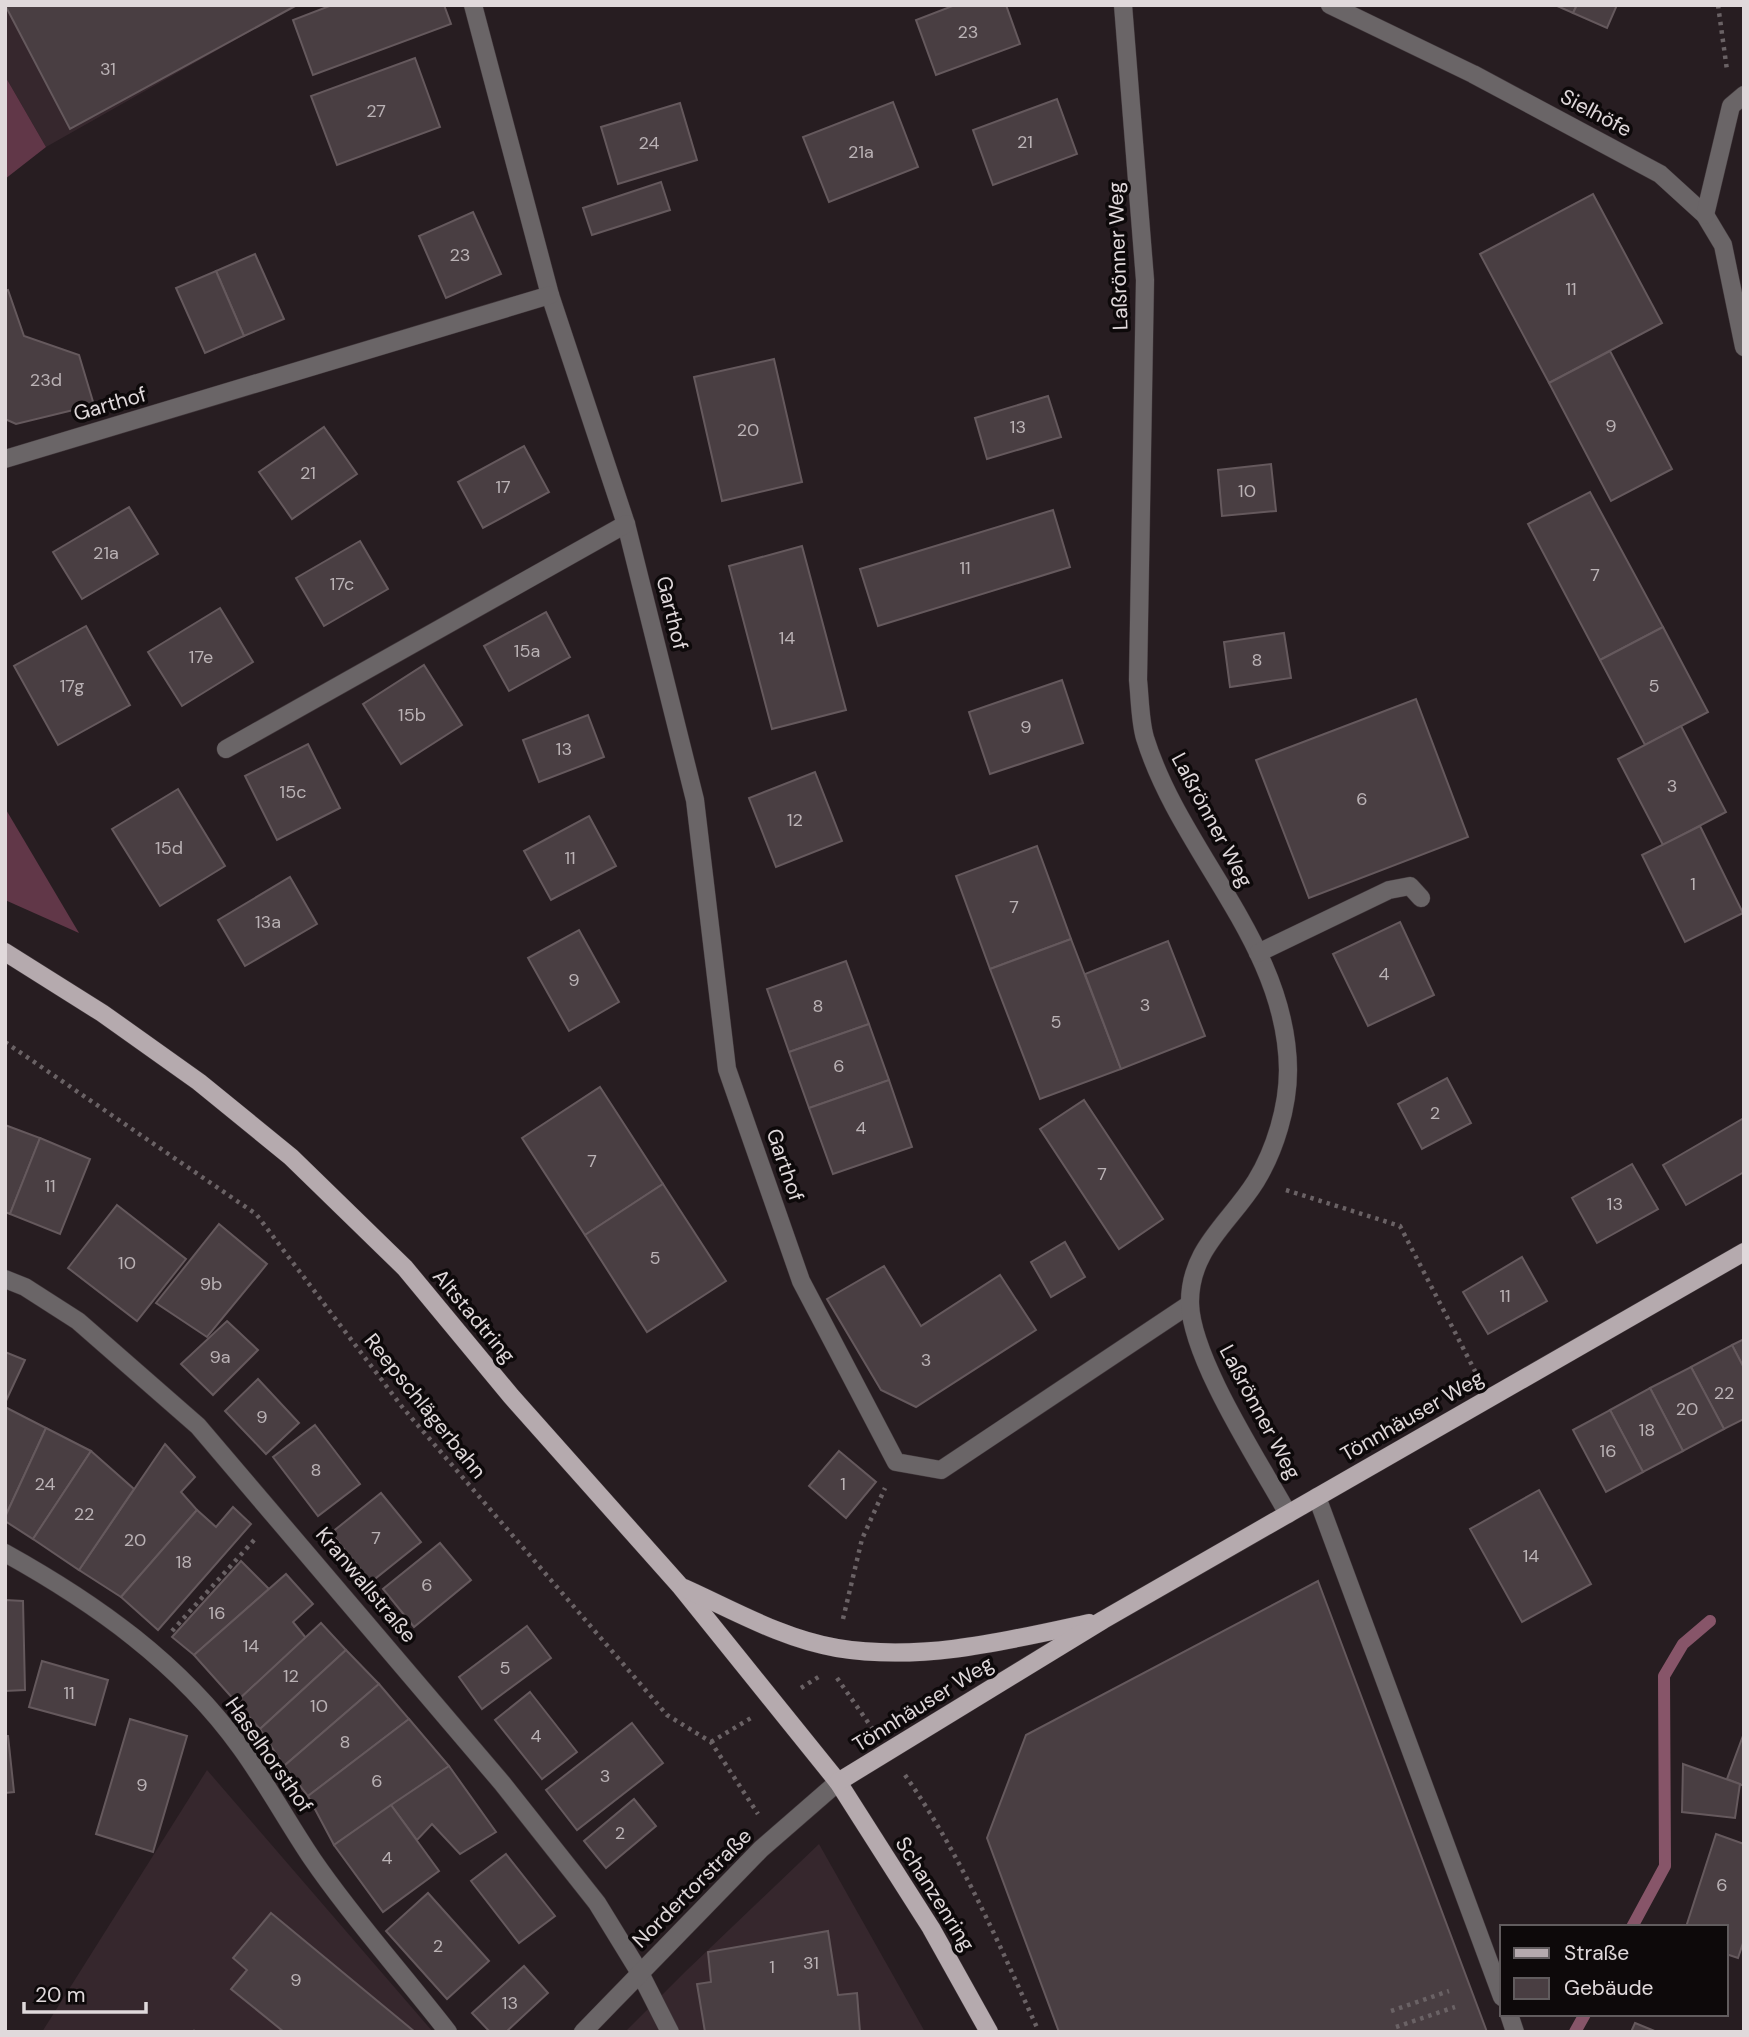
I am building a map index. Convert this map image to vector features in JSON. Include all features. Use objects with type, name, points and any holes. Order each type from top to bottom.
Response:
[{"type":"main road","name":"Altstadtring","points":[[5,952],[102,1013],[188,1074],[291,1157],[405,1268],[511,1396],[681,1587],[838,1782]]},
{"type":"main road","name":"Tönnhäuser Weg","points":[[838,1782],[1103,1620],[1744,1252]]},
{"type":"main road","name":"Tönnhäuser Weg","points":[[681,1587],[776,1630],[836,1648],[911,1653],[976,1648],[1103,1620]]},
{"type":"main road","name":"Schanzenring","points":[[838,1782],[931,1928],[989,2032]]},
{"type":"street","name":"Garthof","points":[[473,5],[550,295],[626,524],[695,800],[727,1069],[801,1281],[897,1462],[941,1470],[1190,1304]]},
{"type":"street","name":"Laßrönner Weg","points":[[1123,5],[1145,280],[1138,680],[1144,736],[1164,786],[1258,953],[1280,1005],[1288,1072],[1279,1130],[1256,1181],[1200,1253],[1190,1304],[1202,1354],[1289,1514]]},
{"type":"street","name":"Sielhöfe","points":[[1330,5],[1598,139],[1660,174],[1705,215],[1723,245],[1744,348]]},
{"type":"street","points":[[1705,215],[1738,100]]},
{"type":"street","name":"Garthof","points":[[5,459],[550,295]]},
{"type":"street","points":[[226,748],[626,524]]},
{"type":"street","points":[[1258,953],[1389,890],[1410,886],[1421,898]]},
{"type":"street","name":"Kranwallstraße","points":[[5,1279],[25,1287],[78,1321],[133,1366],[198,1426],[275,1513],[502,1783],[597,1903],[640,1973],[670,2032]]},
{"type":"street","points":[[1317,1497],[1500,1992]]},
{"type":"street","name":"Haselhorsthof","points":[[5,1553],[100,1610],[153,1652],[214,1713],[242,1749],[315,1862],[448,2032]]},
{"type":"street","name":"Nordertorstraße","points":[[583,2032],[773,1839],[838,1782]]},
{"type":"path","points":[[1718,5],[1738,100]]},
{"type":"path","name":"Reepschlägerbahn","points":[[5,1042],[256,1214],[403,1408],[667,1715],[712,1742],[773,1839]]},
{"type":"path","points":[[1256,1181],[1400,1226],[1489,1398]]},
{"type":"path","points":[[153,1652],[275,1513]]},
{"type":"path","points":[[832,1670],[936,1819],[997,1937],[1039,2032]]},
{"type":"path","points":[[1391,2011],[1449,1991]]},
{"type":"path","points":[[1396,2027],[1455,2007]]},
{"type":"shaded area","points":[[5,5],[297,5],[46,147],[5,76]]},
{"type":"shaded area","points":[[5,76],[46,147],[5,179]]},
{"type":"shaded area","points":[[5,808],[79,933],[5,900]]},
{"type":"shaded area","points":[[207,1770],[433,2032],[42,2032]]},
{"type":"shaded area","points":[[819,1844],[925,2032],[625,2032],[686,1971]]},
{"type":"building","points":[[5,5],[297,5],[70,129]]},
{"type":"building","points":[[332,5],[444,5],[451,24],[313,75],[293,20]]},
{"type":"building","points":[[955,5],[1006,5],[1020,44],[936,75],[916,20]]},
{"type":"building","points":[[1555,5],[1577,5],[1573,13]]},
{"type":"building","points":[[1577,5],[1617,5],[1607,28],[1573,13]]},
{"type":"building","points":[[415,58],[440,127],[337,165],[311,96]]},
{"type":"building","points":[[1057,99],[1077,154],[993,185],[973,130]]},
{"type":"building","points":[[893,102],[918,167],[829,202],[803,137]]},
{"type":"building","points":[[680,103],[697,160],[618,184],[601,127]]},
{"type":"building","points":[[661,182],[670,210],[592,235],[583,208]]},
{"type":"building","points":[[1593,194],[1662,323],[1549,383],[1480,254]]},
{"type":"building","points":[[473,212],[501,274],[446,298],[419,236]]},
{"type":"building","points":[[255,254],[284,319],[244,336],[216,271]]},
{"type":"building","points":[[216,271],[244,336],[205,353],[176,288]]},
{"type":"building","points":[[8,290],[24,336],[79,355],[94,405],[16,424],[5,419],[5,291]]},
{"type":"building","points":[[1610,351],[1672,469],[1611,501],[1549,383]]},
{"type":"building","points":[[774,359],[802,482],[722,501],[694,377]]},
{"type":"building","points":[[1048,396],[1061,437],[987,459],[975,418]]},
{"type":"building","points":[[324,427],[357,474],[292,519],[259,472]]},
{"type":"building","points":[[524,446],[549,492],[483,528],[458,482]]},
{"type":"building","points":[[1271,464],[1276,511],[1222,516],[1218,470]]},
{"type":"building","points":[[1590,492],[1663,627],[1600,660],[1528,524]]},
{"type":"building","points":[[129,507],[158,554],[82,599],[53,552]]},
{"type":"building","points":[[1053,510],[1070,567],[878,626],[860,569]]},
{"type":"building","points":[[360,541],[388,589],[324,626],[296,578]]},
{"type":"building","points":[[802,546],[846,710],[772,729],[729,566]]},
{"type":"building","points":[[220,608],[253,662],[182,706],[148,652]]},
{"type":"building","points":[[546,612],[570,657],[509,691],[484,646]]},
{"type":"building","points":[[86,626],[130,705],[58,745],[14,666]]},
{"type":"building","points":[[1663,627],[1708,712],[1645,745],[1600,660]]},
{"type":"building","points":[[1284,633],[1291,678],[1230,687],[1224,642]]},
{"type":"building","points":[[424,665],[462,725],[401,764],[363,704]]},
{"type":"building","points":[[1062,680],[1083,743],[990,774],[969,712]]},
{"type":"building","points":[[1416,699],[1468,837],[1309,898],[1256,760]]},
{"type":"building","points":[[588,715],[604,757],[539,782],[523,740]]},
{"type":"building","points":[[1681,726],[1726,812],[1663,845],[1618,759]]},
{"type":"building","points":[[308,744],[340,808],[277,840],[245,776]]},
{"type":"building","points":[[815,772],[842,841],[776,867],[749,798]]},
{"type":"building","points":[[178,789],[225,866],[160,906],[112,829]]},
{"type":"building","points":[[589,816],[616,866],[551,900],[524,851]]},
{"type":"building","points":[[1700,826],[1743,913],[1685,942],[1642,855]]},
{"type":"building","points":[[1037,846],[1071,939],[990,969],[956,876]]},
{"type":"building","points":[[290,877],[317,924],[245,966],[218,920]]},
{"type":"building","points":[[1400,922],[1434,995],[1368,1026],[1333,954]]},
{"type":"building","points":[[579,930],[619,1002],[569,1031],[528,958]]},
{"type":"building","points":[[1071,939],[1121,1069],[1040,1099],[990,969]]},
{"type":"building","points":[[1168,941],[1205,1036],[1121,1069],[1085,974]]},
{"type":"building","points":[[846,961],[869,1024],[789,1052],[767,989]]},
{"type":"building","points":[[869,1024],[889,1080],[809,1108],[789,1052]]},
{"type":"building","points":[[1447,1078],[1471,1123],[1422,1149],[1398,1104]]},
{"type":"building","points":[[889,1080],[912,1147],[833,1174],[809,1108]]},
{"type":"building","points":[[600,1087],[663,1184],[585,1235],[522,1138]]},
{"type":"building","points":[[1084,1100],[1163,1219],[1119,1249],[1040,1129]]},
{"type":"building","points":[[1744,1118],[1744,1172],[1686,1205],[1663,1165]]},
{"type":"building","points":[[5,1125],[40,1138],[10,1214],[5,1212]]},
{"type":"building","points":[[40,1138],[90,1159],[60,1234],[10,1214]]},
{"type":"building","points":[[1632,1164],[1658,1209],[1597,1243],[1572,1198]]},
{"type":"building","points":[[663,1184],[726,1281],[647,1332],[585,1235]]},
{"type":"building","points":[[117,1205],[186,1259],[137,1321],[68,1268]]},
{"type":"building","points":[[219,1224],[267,1264],[207,1337],[156,1303]]},
{"type":"building","points":[[1065,1242],[1085,1277],[1051,1297],[1031,1262]]},
{"type":"building","points":[[1522,1257],[1547,1301],[1488,1334],[1463,1292]]},
{"type":"building","points":[[884,1266],[921,1326],[1000,1275],[1036,1330],[916,1407],[881,1390],[827,1299]]},
{"type":"building","points":[[227,1321],[258,1350],[213,1395],[181,1364]]},
{"type":"building","points":[[1744,1339],[1744,1368],[1732,1345]]},
{"type":"building","points":[[1732,1345],[1744,1368],[1744,1419],[1724,1429],[1691,1367]]},
{"type":"building","points":[[5,1352],[25,1360],[5,1403]]},
{"type":"building","points":[[1691,1367],[1724,1429],[1683,1451],[1650,1388]]},
{"type":"building","points":[[258,1379],[299,1423],[266,1454],[225,1411]]},
{"type":"building","points":[[1650,1388],[1683,1451],[1643,1472],[1610,1410]]},
{"type":"building","points":[[5,1407],[46,1428],[5,1517]]},
{"type":"building","points":[[1610,1410],[1643,1472],[1606,1492],[1573,1430]]},
{"type":"building","points":[[315,1425],[360,1484],[318,1516],[273,1457]]},
{"type":"building","points":[[46,1428],[91,1451],[33,1539],[5,1521],[5,1517]]},
{"type":"building","points":[[165,1444],[195,1477],[181,1492],[197,1510],[121,1597],[79,1570]]},
{"type":"building","points":[[91,1451],[134,1489],[79,1570],[33,1539]]},
{"type":"building","points":[[839,1451],[876,1482],[846,1518],[809,1486]]},
{"type":"building","points":[[1539,1490],[1591,1584],[1522,1622],[1470,1529]]},
{"type":"building","points":[[381,1493],[421,1542],[371,1582],[331,1533]]},
{"type":"building","points":[[233,1507],[251,1524],[158,1630],[121,1597],[197,1510],[216,1527]]},
{"type":"building","points":[[440,1543],[471,1580],[414,1627],[383,1589]]},
{"type":"building","points":[[241,1561],[269,1589],[194,1655],[172,1637]]},
{"type":"building","points":[[286,1574],[313,1604],[293,1622],[306,1638],[236,1702],[194,1655]]},
{"type":"building","points":[[1318,1581],[1487,2032],[1059,2032],[987,1838],[1026,1735]]},
{"type":"building","points":[[5,1600],[23,1601],[25,1690],[5,1691]]},
{"type":"building","points":[[321,1623],[346,1650],[260,1729],[236,1702]]},
{"type":"building","points":[[527,1626],[551,1658],[482,1709],[459,1677]]},
{"type":"building","points":[[346,1650],[379,1684],[284,1766],[260,1729]]},
{"type":"building","points":[[42,1661],[108,1680],[95,1725],[29,1707]]},
{"type":"building","points":[[379,1684],[409,1719],[308,1796],[284,1766]]},
{"type":"building","points":[[530,1692],[577,1752],[542,1779],[495,1720]]},
{"type":"building","points":[[130,1719],[187,1736],[153,1852],[96,1834]]},
{"type":"building","points":[[409,1719],[449,1766],[334,1845],[308,1796]]},
{"type":"building","points":[[632,1723],[663,1763],[577,1830],[546,1790]]},
{"type":"building","points":[[1744,1733],[1744,1786],[1727,1779]]},
{"type":"building","points":[[5,1736],[8,1736],[14,1792],[5,1793]]},
{"type":"building","points":[[1683,1764],[1740,1784],[1735,1818],[1682,1812]]},
{"type":"building","points":[[449,1766],[496,1832],[460,1854],[432,1824],[417,1840],[391,1805]]},
{"type":"building","points":[[634,1799],[656,1826],[606,1868],[584,1841]]},
{"type":"building","points":[[391,1805],[439,1871],[383,1912],[334,1845]]},
{"type":"building","points":[[1716,1834],[1744,1844],[1744,1940],[1738,1958],[1728,1955],[1728,1925],[1687,1925]]},
{"type":"building","points":[[506,1854],[555,1916],[519,1943],[471,1881]]},
{"type":"building","points":[[428,1893],[489,1961],[447,1999],[386,1931]]},
{"type":"building","points":[[271,1913],[415,2032],[284,2032],[231,1989],[247,1970],[233,1958]]},
{"type":"building","points":[[828,1931],[838,1995],[857,1993],[860,2032],[705,2032],[697,1984],[711,1982],[708,1952]]},
{"type":"building","points":[[524,1966],[548,1993],[506,2032],[490,2032],[472,2013]]},
{"type":"building","points":[[1635,2023],[1657,2032],[1631,2032]]},
{"type":"waterway","points":[[1633,1925],[1665,1866],[1664,1676],[1683,1644],[1710,1621]]},
{"type":"waterway","points":[[1575,2032],[1584,2016]]}]
